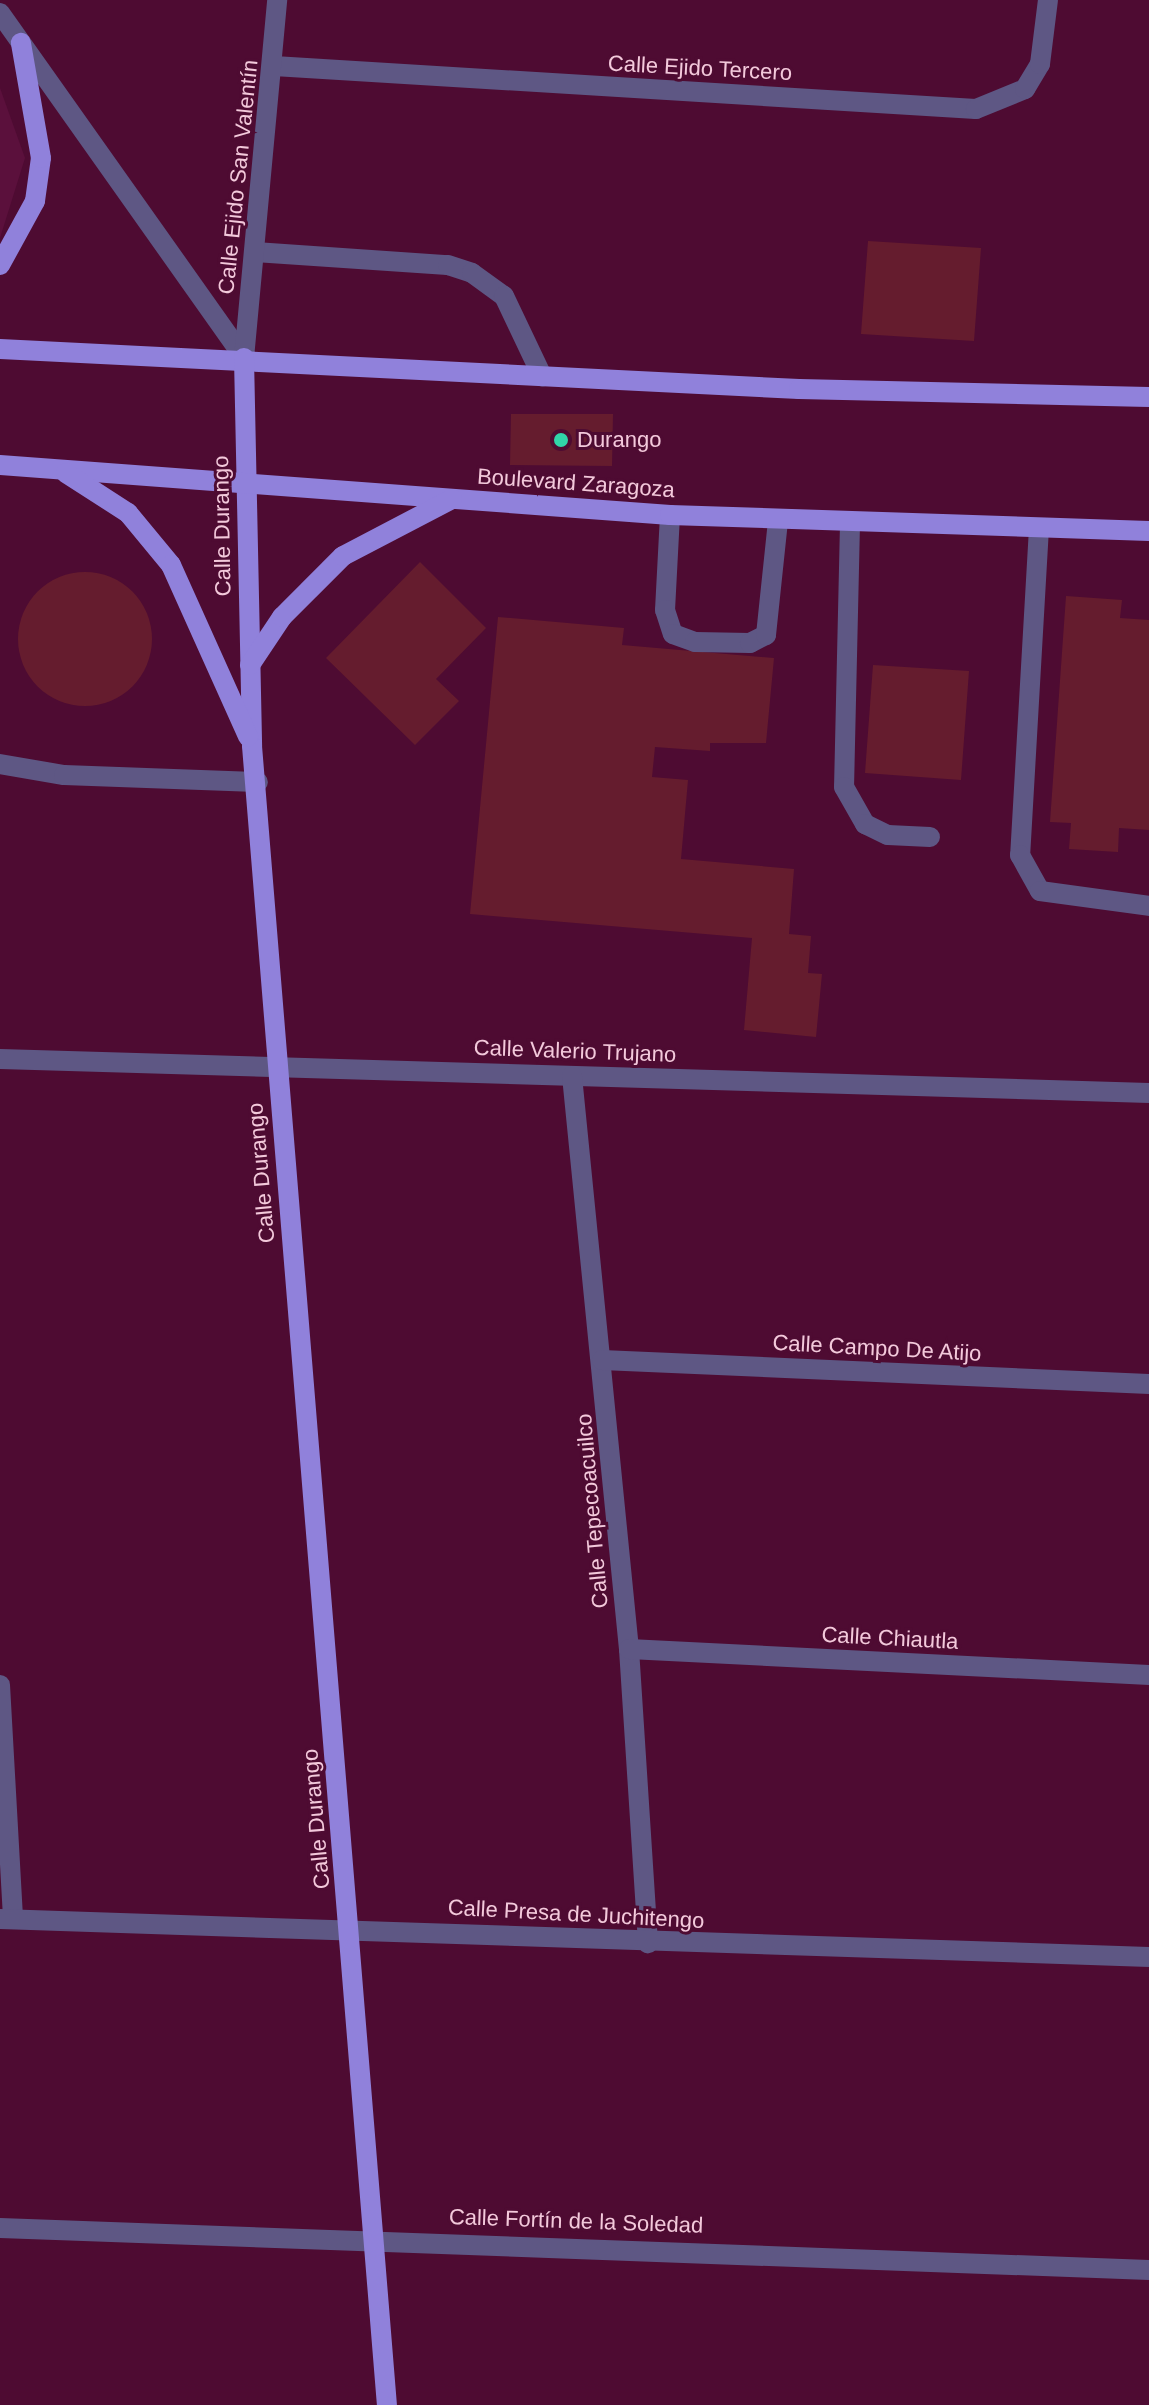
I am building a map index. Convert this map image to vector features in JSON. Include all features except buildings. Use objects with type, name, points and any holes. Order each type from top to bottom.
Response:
[{"type":"main road","points":[[0,265],[35,201],[41,158],[21,43]]},
{"type":"main road","points":[[0,349],[244,358],[542,376],[1149,397]]},
{"type":"main road","name":"Calle Durango","points":[[244,358],[244,483],[252,746],[258,782],[275,1065],[387,2405]]},
{"type":"main road","name":"Boulevard Zaragoza","points":[[0,465],[670,515],[850,524],[1149,531]]},
{"type":"main road","points":[[63,471],[128,513],[171,565],[252,746]]},
{"type":"main road","points":[[250,665],[282,617],[343,556],[454,498]]},
{"type":"street","name":"Calle Ejido San Valentín","points":[[244,358],[274,66],[277,0]]},
{"type":"street","name":"Calle Ejido Tercero","points":[[274,66],[976,109],[1025,89],[1040,64],[1048,0]]},
{"type":"street","points":[[0,13],[244,358]]},
{"type":"street","points":[[255,252],[448,265],[472,273],[504,296],[542,376]]},
{"type":"street","points":[[670,515],[667,624],[695,642],[750,643],[766,635],[778,520]]},
{"type":"street","points":[[850,524],[844,787],[865,824],[888,835],[930,837]]},
{"type":"street","points":[[1039,528],[1020,855],[1027,876],[1049,894],[1149,906]]},
{"type":"street","points":[[0,764],[64,775],[258,782]]},
{"type":"street","name":"Calle Valerio Trujano","points":[[0,1059],[1149,1093]]},
{"type":"street","name":"Calle Tepecoacuilco","points":[[572,1076],[629,1649],[648,1943]]},
{"type":"street","name":"Calle Campo De Atijo","points":[[602,1360],[1149,1384]]},
{"type":"street","name":"Calle Chiautla","points":[[629,1649],[1149,1675]]},
{"type":"street","points":[[0,1685],[7,1919]]},
{"type":"street","name":"Calle Presa de Juchitengo","points":[[7,1919],[349,1926],[648,1943],[1149,1957]]},
{"type":"street","name":"Calle Fortín de la Soledad","points":[[0,2228],[373,2237],[1149,2270]]},
{"type":"shaded area","points":[[0,88],[25,158],[0,238]]},
{"type":"place","name":"Durango","points":[[561,440]]}]
